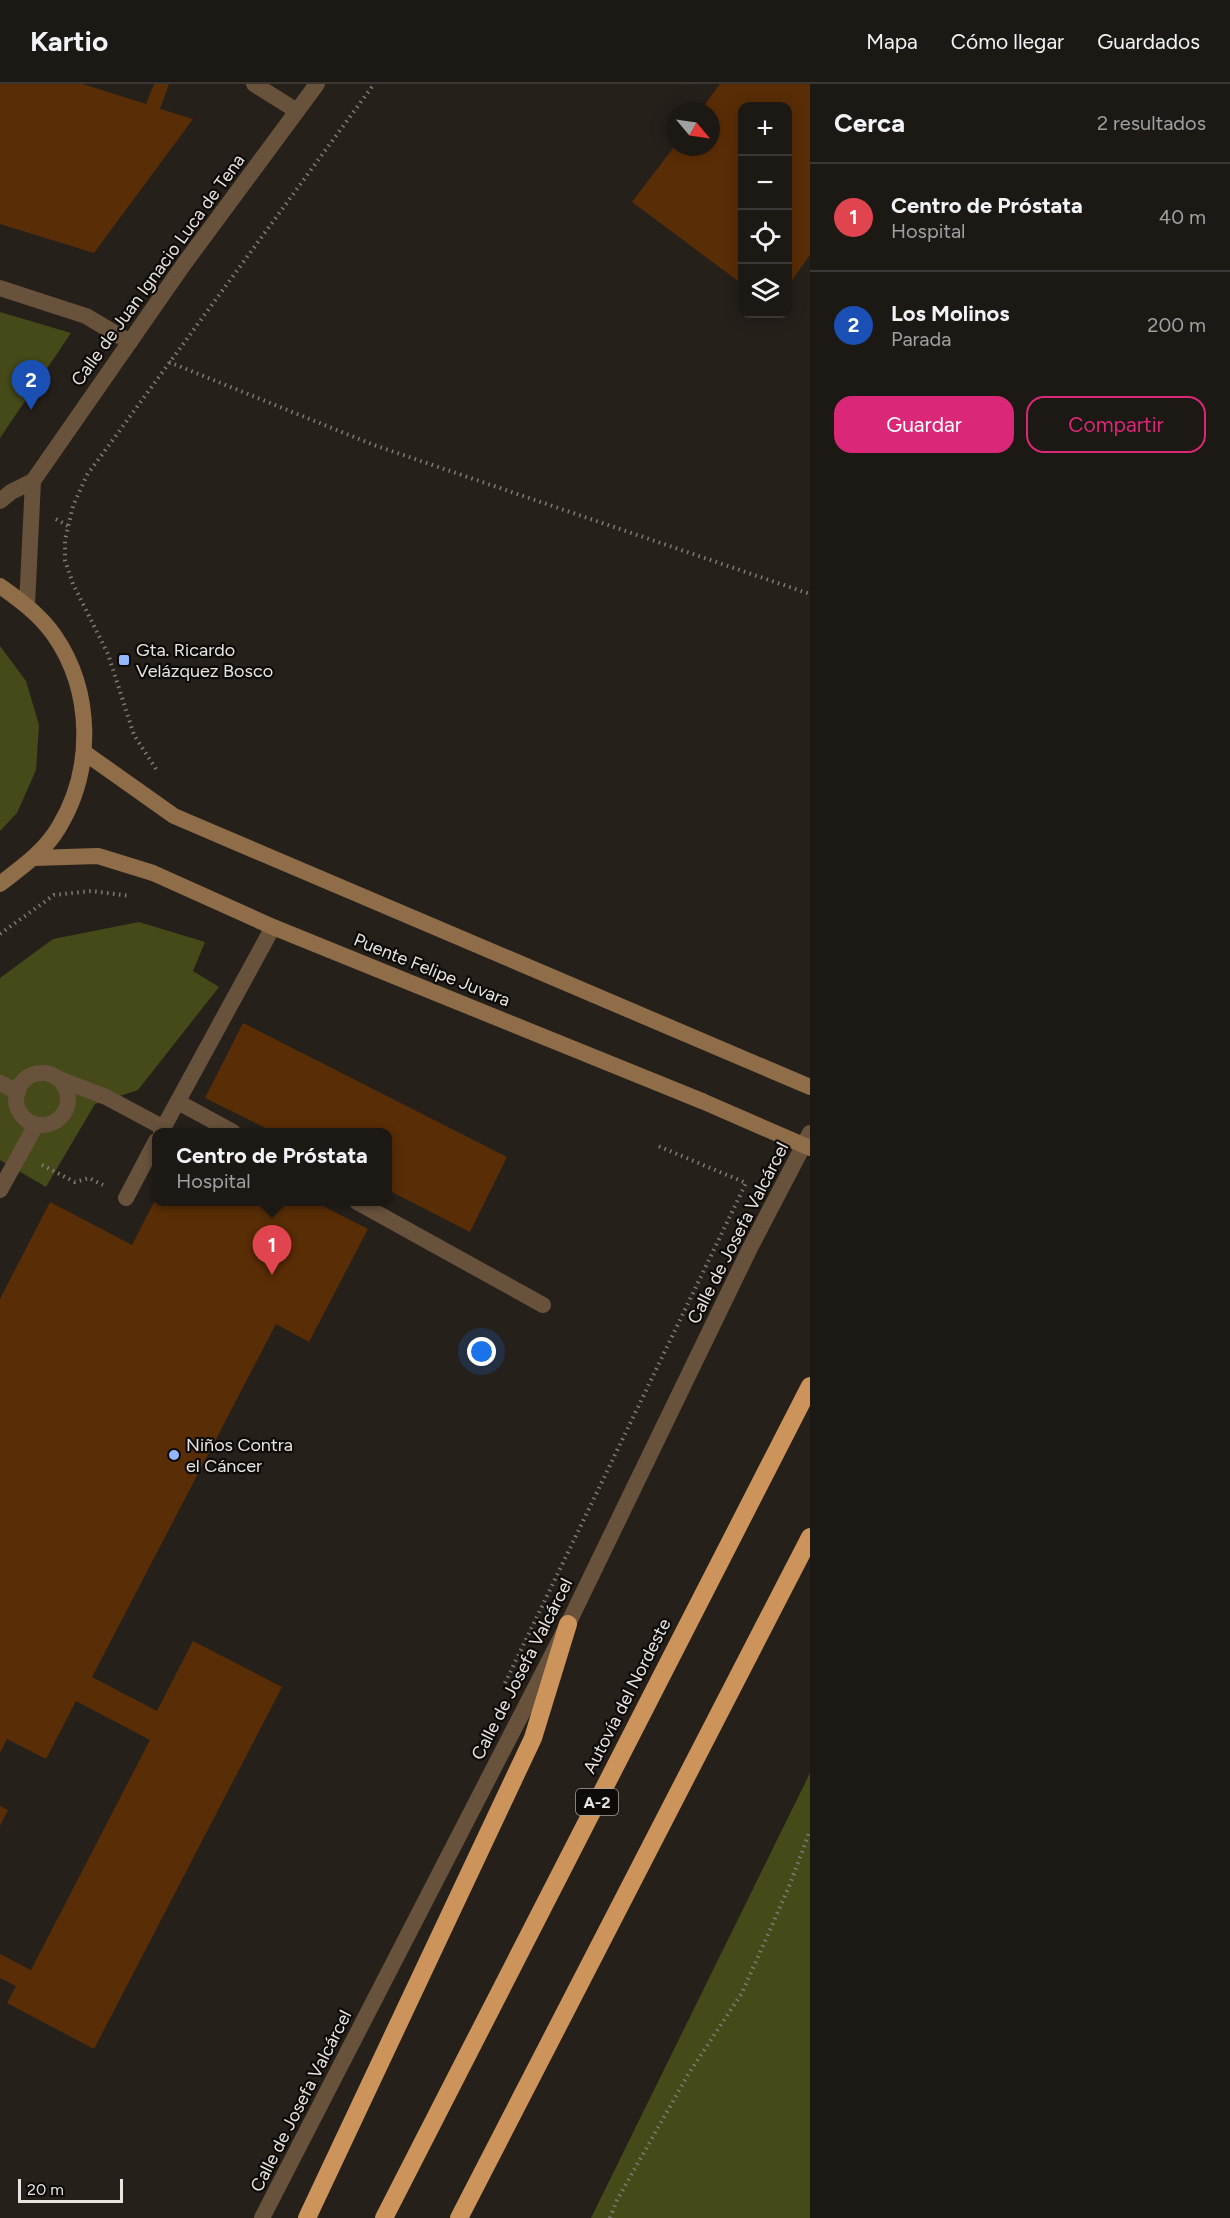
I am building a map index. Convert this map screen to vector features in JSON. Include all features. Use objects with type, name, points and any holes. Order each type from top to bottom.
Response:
[{"type":"highway","name":"Autovía del Nordeste","points":[[384,2218],[810,1386]]},
{"type":"highway","points":[[459,2218],[810,1537]]},
{"type":"highway","points":[[307,2218],[533,1738],[568,1624]]},
{"type":"main road","points":[[0,586],[27,605],[54,635],[74,672],[84,712],[85,753],[76,791],[59,827],[34,858],[0,884]]},
{"type":"main road","points":[[85,753],[174,816],[810,1087]]},
{"type":"main road","name":"Puente Felipe Juvara","points":[[34,858],[98,856],[153,873],[273,927],[702,1101],[810,1148]]},
{"type":"street","points":[[254,84],[297,111]]},
{"type":"street","name":"Calle de Juan Ignacio Luca de Tena","points":[[0,501],[11,492],[33,481],[184,264],[317,84]]},
{"type":"street","points":[[0,288],[86,316],[130,342]]},
{"type":"street","points":[[27,605],[33,481]]},
{"type":"street","points":[[163,1128],[273,927]]},
{"type":"street","points":[[59,1079],[68,1095],[65,1112],[60,1119],[52,1124],[36,1125],[27,1121],[17,1108],[16,1100],[21,1084],[27,1077],[35,1074],[52,1075],[106,1097],[152,1129]]},
{"type":"street","points":[[0,1083],[18,1092]]},
{"type":"street","points":[[178,1102],[226,1128]]},
{"type":"street","points":[[0,1190],[36,1125]]},
{"type":"street","name":"Calle de Josefa Valcárcel","points":[[262,2218],[568,1624],[750,1248],[810,1133]]},
{"type":"street","points":[[126,1198],[152,1149]]},
{"type":"street","points":[[364,1206],[543,1305]]},
{"type":"path","points":[[160,775],[134,735],[108,654],[73,584],[65,560],[65,540],[73,506],[87,475],[374,84]]},
{"type":"path","points":[[169,362],[374,445],[810,594]]},
{"type":"path","points":[[0,934],[54,895],[91,891],[136,897]]},
{"type":"path","points":[[658,1146],[746,1183],[689,1299]]},
{"type":"path","points":[[610,2218],[617,2200],[689,2073],[742,1993],[788,1889],[810,1831]]},
{"type":"green space","points":[[0,312],[71,333],[0,438]]},
{"type":"green space","points":[[0,646],[26,681],[39,725],[36,770],[17,813],[0,831]]},
{"type":"green space","points":[[139,922],[205,942],[193,971],[219,987],[138,1090],[95,1104],[46,1187],[0,1160],[0,978],[53,939]]},
{"type":"green space","points":[[810,1773],[810,2218],[591,2218]]},
{"type":"building","points":[[0,84],[83,84],[146,104],[154,84],[169,84],[160,109],[193,119],[94,253],[0,224]]},
{"type":"building","points":[[720,84],[810,84],[810,255],[792,280],[792,102],[738,102],[738,281],[632,202],[667,156],[720,156],[720,102],[707,102]]},
{"type":"building","points":[[243,1023],[507,1157],[470,1232],[392,1192],[392,1128],[266,1128],[205,1098]]},
{"type":"building","points":[[50,1202],[132,1245],[152,1206],[323,1206],[368,1229],[309,1342],[276,1324],[92,1677],[157,1711],[193,1641],[282,1687],[94,2049],[7,2003],[16,1986],[0,1978],[0,1954],[31,1970],[150,1740],[76,1701],[46,1759],[7,1739],[0,1753],[0,1299]]},
{"type":"building","points":[[0,1806],[8,1810],[0,1826]]},
{"type":"place","name":"Los Molinos","points":[[31,410]]},
{"type":"place","name":"Gta. Ricardo Velázquez Bosco","points":[[124,660]]},
{"type":"place","name":"Centro de Próstata","points":[[272,1275]]},
{"type":"place","name":"Niños Contra el Cáncer","points":[[174,1455]]}]
